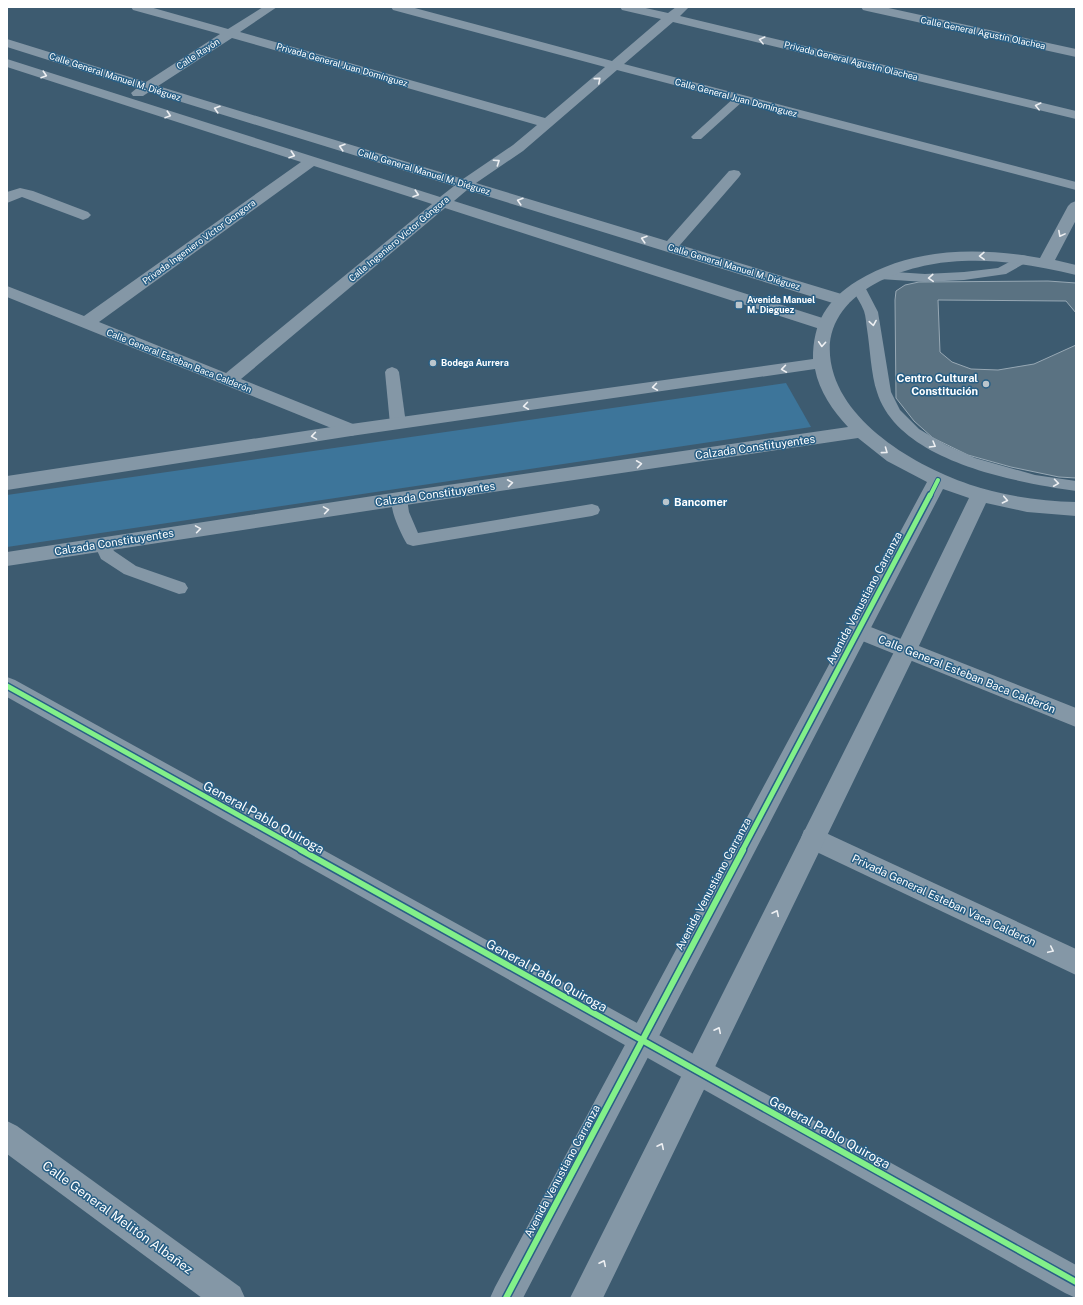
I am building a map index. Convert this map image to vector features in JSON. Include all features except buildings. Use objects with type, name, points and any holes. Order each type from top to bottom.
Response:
[{"type":"street","name":"Privada General Juan Domínguez","points":[[137,7],[547,123]]},
{"type":"street","name":"Calle Rayón","points":[[125,101],[272,7]]},
{"type":"street","name":"Calle General Juan Domínguez","points":[[397,7],[739,99],[1076,186]]},
{"type":"street","name":"Privada General Agustín Olachea","points":[[626,7],[1076,115]]},
{"type":"street","name":"Calle Ingeniero Víctor Góngora","points":[[228,381],[465,184],[518,148],[683,7]]},
{"type":"street","name":"Calle General Agustín Olachea","points":[[867,7],[1076,53]]},
{"type":"street","name":"Calle General Manuel M. Diéguez","points":[[7,43],[842,300]]},
{"type":"street","name":"Calle General Manuel M. Diéguez","points":[[7,63],[826,325]]},
{"type":"street","name":"Privada Ingeniero Víctor Gongora","points":[[86,323],[312,161]]},
{"type":"street","points":[[670,247],[734,174]]},
{"type":"street","points":[[13,195],[83,214]]},
{"type":"street","points":[[1046,262],[1076,206]]},
{"type":"street","points":[[1076,270],[1046,262],[996,256],[949,257],[906,265],[870,279],[842,300],[826,325],[822,341],[822,363],[829,386],[843,409],[863,432],[886,452],[938,480],[980,495],[1039,508],[1076,509]]},
{"type":"street","name":"Calle General Esteban Baca Calderón","points":[[7,291],[351,430]]},
{"type":"street","points":[[7,483],[351,430],[822,363]]},
{"type":"street","name":"Calzada Constituyentes","points":[[7,559],[399,499],[863,432]]},
{"type":"street","name":"Avenida Venustiano Carranza","points":[[506,1298],[938,480]]},
{"type":"street","points":[[586,1298],[906,650],[980,495]]},
{"type":"street","name":"Calle General Esteban Baca Calderón","points":[[858,630],[1076,718]]},
{"type":"street","name":"General Pablo Quiroga","points":[[7,686],[1076,1282]]},
{"type":"street","name":"Privada General Esteban Vaca Calderón","points":[[813,838],[1076,962]]},
{"type":"street","name":"Calle General Melitón Albañez","points":[[7,1136],[229,1298]]},
{"type":"lane","points":[[697,137],[739,99]]},
{"type":"lane","points":[[858,287],[872,312],[884,392],[894,412],[914,433],[941,449],[970,462],[1035,480],[1076,486]]},
{"type":"lane","points":[[392,372],[398,424]]},
{"type":"lane","points":[[399,499],[401,512],[413,540],[592,510]]},
{"type":"lane","points":[[102,544],[107,555],[130,570],[179,588]]},
{"type":"shaded area","points":[[786,383],[811,427],[7,547],[7,495]]},
{"type":"cycle path","points":[[506,1298],[938,480]]},
{"type":"cycle path","points":[[7,686],[1076,1282]]},
{"type":"place","name":"Avenida Manuel M. Dieguez","points":[[739,305]]},
{"type":"place","name":"Bodega Aurrera","points":[[433,363]]},
{"type":"place","name":"Centro Cultural Constitución","points":[[986,384]]},
{"type":"place","name":"Bancomer","points":[[666,502]]}]
